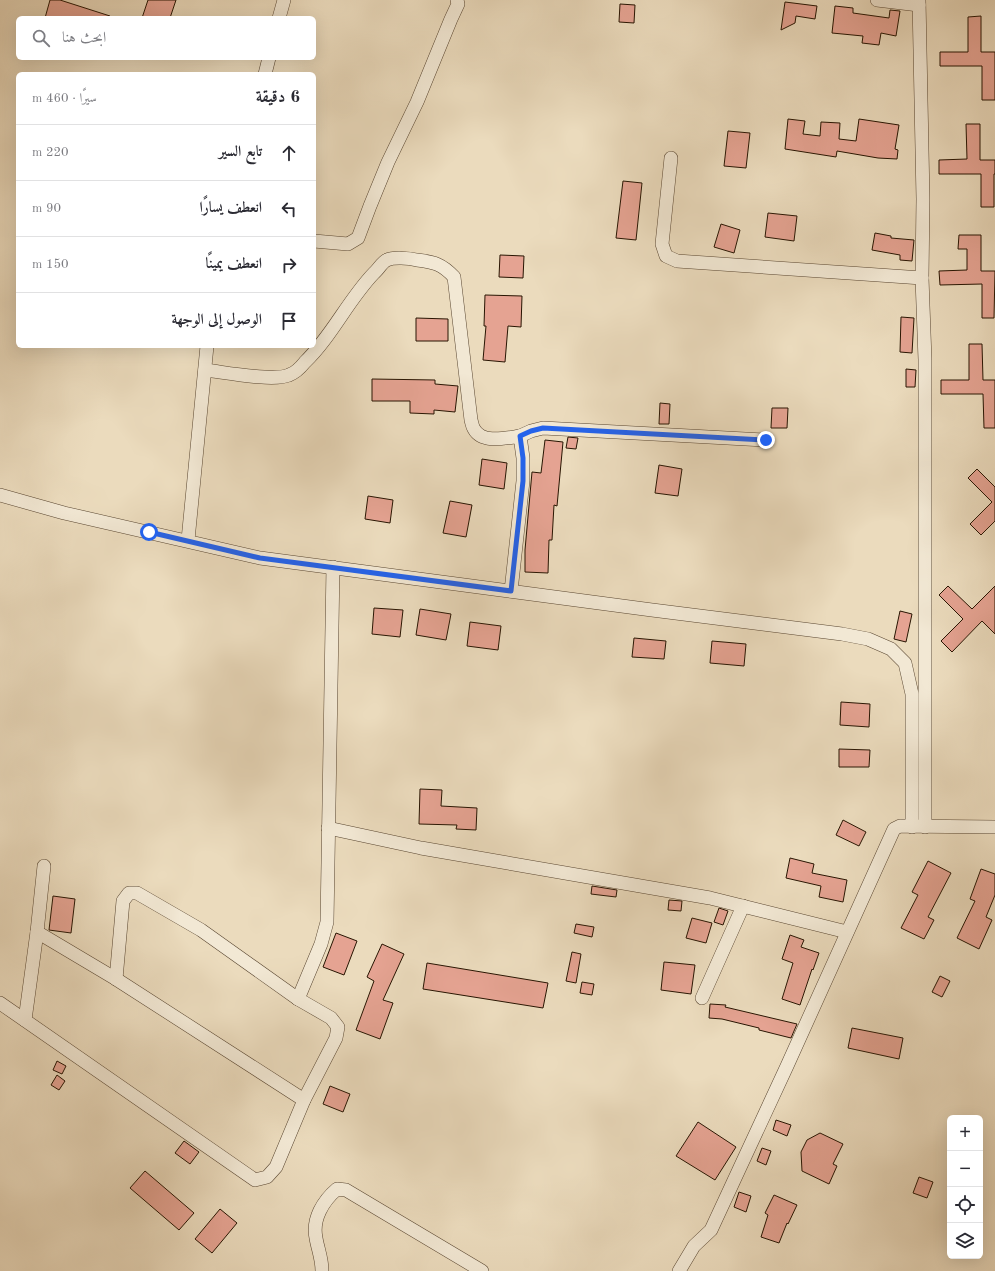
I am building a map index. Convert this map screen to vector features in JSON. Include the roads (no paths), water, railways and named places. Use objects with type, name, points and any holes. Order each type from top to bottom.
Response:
[{"type":"street","points":[[280,16],[284,0]]},
{"type":"street","points":[[316,241],[348,244],[358,238],[388,162],[417,102],[452,19],[458,4],[457,0]]},
{"type":"street","points":[[877,0],[919,2],[923,199],[922,278],[925,368],[919,827]]},
{"type":"street","points":[[266,72],[268,60]]},
{"type":"street","points":[[672,158],[662,244],[666,256],[677,261],[922,278]]},
{"type":"street","points":[[205,370],[276,378],[289,375],[314,354],[325,341],[360,290],[387,260],[406,258],[434,262],[446,268],[454,277],[463,365],[471,420],[474,430],[483,438],[499,439],[520,436],[543,428],[766,440]]},
{"type":"street","points":[[188,540],[207,348]]},
{"type":"street","points":[[511,591],[523,481],[523,458],[520,436]]},
{"type":"street","points":[[0,495],[64,513],[188,540],[260,558],[842,634],[868,639],[891,649],[905,663],[912,694],[919,827]]},
{"type":"street","points":[[298,999],[321,944],[327,922],[333,567]]},
{"type":"street","points":[[679,1271],[694,1246],[711,1230],[894,828],[900,826],[995,827]]},
{"type":"street","points":[[328,828],[420,848],[710,898],[847,932]]},
{"type":"street","points":[[25,1020],[44,866]]},
{"type":"street","points":[[0,1004],[255,1180],[267,1177],[276,1167],[304,1100],[336,1038],[338,1027],[331,1018],[298,999],[201,930],[137,893],[129,893],[123,901],[116,979]]},
{"type":"street","points":[[702,998],[743,906]]},
{"type":"street","points":[[37,932],[116,979],[304,1100]]},
{"type":"street","points":[[322,1271],[321,1254],[314,1227],[320,1208],[329,1196],[337,1189],[346,1190],[482,1271]]}]
